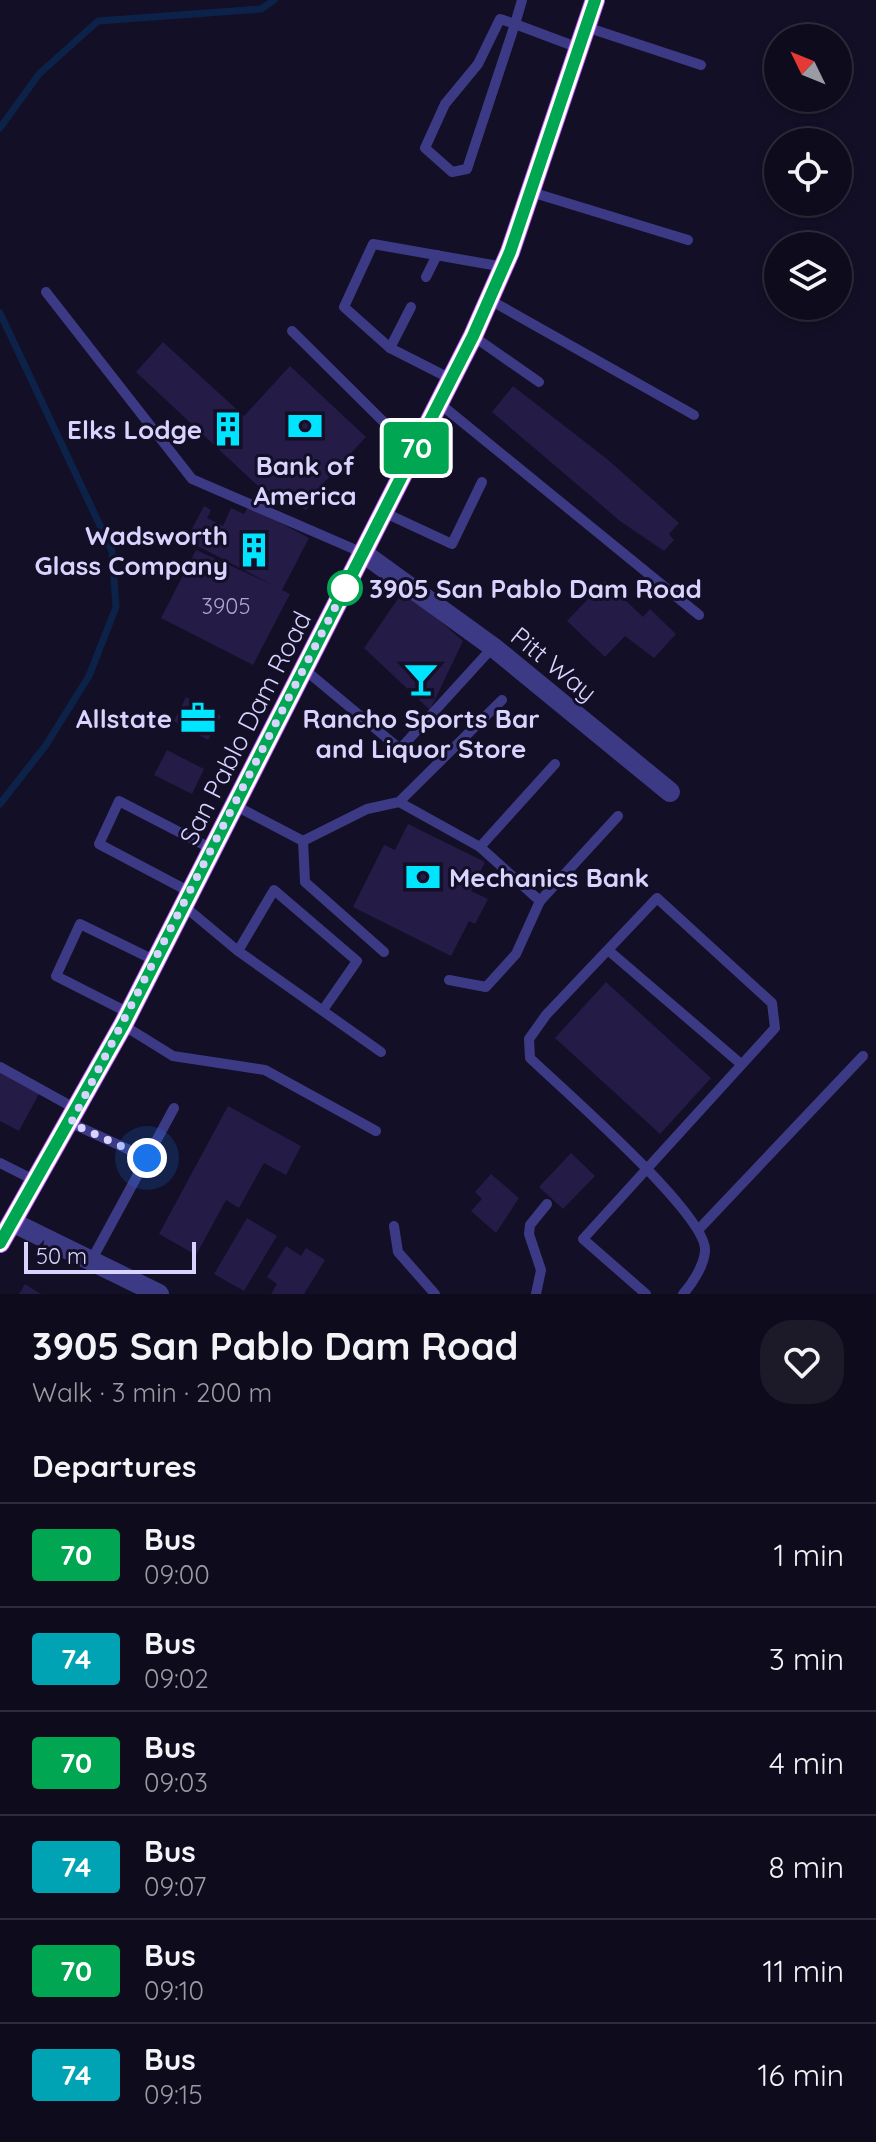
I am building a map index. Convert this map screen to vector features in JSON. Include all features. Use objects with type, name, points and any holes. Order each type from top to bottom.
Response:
[{"type":"main road","name":"San Pablo Dam Road","points":[[0,1243],[6,1219],[36,1181],[126,1019],[473,336],[504,267],[595,0]]},
{"type":"street","name":"Pitt Way","points":[[363,553],[493,647],[670,792]]},
{"type":"street","points":[[6,1219],[159,1294]]},
{"type":"lane","points":[[522,0],[515,24],[467,169],[452,172],[425,148],[445,104],[478,64],[500,19],[515,24],[579,48]]},
{"type":"lane","points":[[586,27],[701,65]]},
{"type":"lane","points":[[531,192],[688,240]]},
{"type":"lane","points":[[451,379],[390,348],[344,307],[373,244],[504,267]]},
{"type":"lane","points":[[426,277],[437,255]]},
{"type":"lane","points":[[46,292],[192,479],[363,553]]},
{"type":"lane","points":[[490,300],[694,415]]},
{"type":"lane","points":[[390,348],[411,307]]},
{"type":"lane","points":[[292,331],[414,452]]},
{"type":"lane","points":[[473,336],[539,382]]},
{"type":"lane","points":[[439,403],[699,615]]},
{"type":"lane","points":[[383,512],[452,544],[482,482]]},
{"type":"lane","points":[[304,669],[400,749],[493,647]]},
{"type":"lane","points":[[303,841],[367,809],[399,802],[502,700]]},
{"type":"lane","points":[[480,847],[555,764]]},
{"type":"lane","points":[[212,849],[119,801],[99,844],[187,899],[238,951],[381,1052]]},
{"type":"lane","points":[[399,802],[480,847],[540,901]]},
{"type":"lane","points":[[234,805],[303,841]]},
{"type":"lane","points":[[449,980],[486,987],[516,954],[540,901],[618,816]]},
{"type":"lane","points":[[303,841],[305,882],[384,952]]},
{"type":"lane","points":[[238,951],[274,890],[357,961],[323,1010]]},
{"type":"lane","points":[[646,1294],[583,1239],[645,1167],[775,1028],[772,1003],[657,898],[546,1015],[529,1039],[530,1058],[645,1167],[700,1228],[705,1251],[692,1283],[683,1294]]},
{"type":"lane","points":[[156,961],[80,924],[56,976],[126,1019],[173,1056],[265,1070],[376,1131]]},
{"type":"lane","points":[[608,950],[741,1064]]},
{"type":"lane","points":[[700,1228],[863,1056]]},
{"type":"lane","points":[[0,1067],[74,1116],[147,1158]]},
{"type":"lane","points":[[91,1261],[174,1108]]},
{"type":"lane","points":[[0,1163],[36,1181]]},
{"type":"lane","points":[[536,1294],[541,1270],[529,1234],[530,1225],[547,1204]]},
{"type":"lane","points":[[394,1226],[398,1252],[435,1294]]},
{"type":"building","points":[[163,342],[244,416],[290,366],[366,437],[320,487],[325,490],[306,510],[258,486],[136,372]]},
{"type":"building","points":[[513,386],[607,459],[679,523],[669,534],[674,540],[664,551],[620,521],[492,412]]},
{"type":"building","points":[[204,506],[211,510],[207,518],[223,526],[231,508],[244,514],[249,506],[309,538],[282,590],[290,594],[253,665],[161,618],[196,550],[273,585],[186,540]]},
{"type":"building","points":[[605,581],[643,617],[650,609],[676,634],[654,658],[625,636],[605,657],[567,621]]},
{"type":"building","name":"Rancho Sports Bar and Liquor Store","points":[[404,590],[463,641],[430,710],[364,648]]},
{"type":"building","name":"Allstate","points":[[186,697],[221,716],[208,740],[174,721]]},
{"type":"building","points":[[167,750],[204,769],[192,794],[154,775]]},
{"type":"building","name":"Mechanics Bank","points":[[408,824],[485,862],[471,891],[488,899],[475,924],[469,921],[451,956],[353,907],[384,845],[395,850]]},
{"type":"building","points":[[606,982],[711,1078],[660,1134],[555,1038]]},
{"type":"building","points":[[0,1071],[40,1092],[19,1131],[0,1121]]},
{"type":"building","points":[[228,1106],[301,1146],[286,1175],[264,1163],[239,1208],[226,1200],[196,1255],[159,1234]]},
{"type":"building","points":[[571,1153],[595,1176],[563,1209],[539,1187]]},
{"type":"building","points":[[491,1174],[519,1198],[496,1233],[471,1211],[482,1199],[475,1192]]},
{"type":"building","points":[[247,1218],[277,1236],[244,1291],[214,1274]]},
{"type":"building","points":[[286,1246],[301,1256],[306,1248],[325,1260],[304,1294],[271,1294],[277,1284],[267,1277]]},
{"type":"building","points":[[25,1284],[41,1294],[19,1294]]},
{"type":"waterway","points":[[0,128],[39,74],[98,21],[261,9],[274,0]]},
{"type":"waterway","points":[[0,313],[112,551],[116,607],[89,676],[46,745],[0,804]]},
{"type":"bus line","name":"70","points":[[0,1243],[71,1123],[123,1025],[473,336],[510,252],[595,0]]},
{"type":"place","name":"Bank of America","points":[[305,426]]},
{"type":"place","name":"Elks Lodge","points":[[228,429]]},
{"type":"place","name":"Wadsworth Glass Company","points":[[254,550]]},
{"type":"place","name":"3905 San Pablo Dam Road","points":[[345,588]]},
{"type":"place","name":"Rancho Sports Bar and Liquor Store","points":[[421,679]]},
{"type":"place","name":"Allstate","points":[[198,718]]},
{"type":"place","name":"Mechanics Bank","points":[[423,877]]},
{"type":"route","points":[[147,1158],[71,1123],[345,588]]}]
